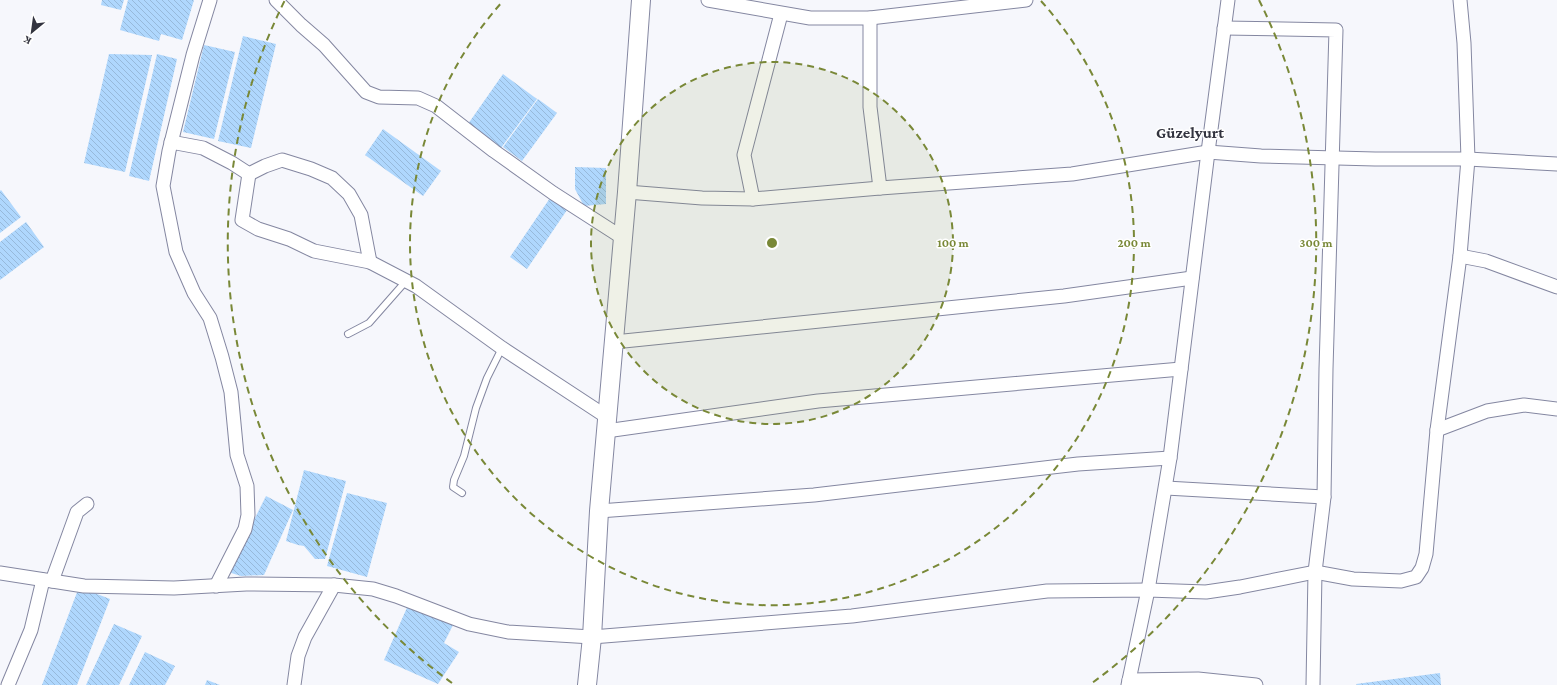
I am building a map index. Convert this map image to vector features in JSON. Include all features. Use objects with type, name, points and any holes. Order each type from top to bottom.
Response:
[{"type":"main road","points":[[587,685],[592,637],[599,511],[627,192],[641,0]]},
{"type":"street","points":[[210,0],[193,55],[171,142],[163,186],[176,252],[194,293],[210,318],[231,392],[237,455],[247,486],[248,515],[245,529],[216,586]]},
{"type":"street","points":[[276,0],[324,45],[366,92],[379,97],[418,98],[436,106],[553,193],[623,238]]},
{"type":"street","points":[[708,0],[810,18],[870,18],[1026,0]]},
{"type":"street","points":[[1228,0],[1166,488],[1148,590],[1128,682],[1198,679],[1256,685]]},
{"type":"street","points":[[0,573],[84,586],[174,588],[246,584],[334,585],[373,589],[469,624],[508,632],[592,637],[852,616],[1046,591],[1148,590],[1206,592],[1316,572],[1353,579],[1401,582],[1416,577],[1422,568],[1426,554],[1437,430],[1460,256],[1468,159],[1464,43],[1460,0]]},
{"type":"street","points":[[753,199],[744,155],[781,14]]},
{"type":"street","points":[[870,18],[870,107],[880,188]]},
{"type":"street","points":[[1224,28],[1336,30],[1326,346],[1324,497],[1316,572],[1313,685]]},
{"type":"street","points":[[171,142],[203,148],[232,163],[249,174]]},
{"type":"street","points":[[627,192],[702,198],[753,199],[1072,174],[1208,152],[1261,156],[1468,159],[1557,164]]},
{"type":"street","points":[[249,174],[282,160],[311,169],[332,178],[349,194],[361,215],[370,262]]},
{"type":"street","points":[[249,174],[242,220],[258,229],[289,239],[314,251],[370,262],[416,286],[607,424],[818,401],[1181,369]]},
{"type":"street","points":[[1460,256],[1486,261],[1557,287]]},
{"type":"street","points":[[614,342],[1064,296],[1192,278]]},
{"type":"street","points":[[1437,430],[1486,412],[1524,405],[1557,409]]},
{"type":"street","points":[[599,511],[814,495],[1078,464],[1170,458]]},
{"type":"street","points":[[1166,488],[1324,497]]},
{"type":"street","points":[[8,685],[31,630],[48,580],[77,512],[87,504]]},
{"type":"street","points":[[294,685],[298,656],[305,637],[334,585]]},
{"type":"lane","points":[[348,334],[369,323],[406,281]]},
{"type":"lane","points":[[462,493],[453,487],[454,480],[464,456],[476,408],[487,378],[502,348]]},
{"type":"building","points":[[102,0],[124,0],[121,10],[101,5]]},
{"type":"building","points":[[128,0],[194,0],[182,40],[161,34],[159,41],[120,30]]},
{"type":"building","points":[[243,36],[276,44],[251,148],[218,141]]},
{"type":"building","points":[[204,45],[235,52],[214,139],[183,132]]},
{"type":"building","points":[[109,54],[152,55],[125,172],[84,163]]},
{"type":"building","points":[[157,54],[177,59],[149,181],[129,176]]},
{"type":"building","points":[[503,74],[537,99],[501,148],[468,124]]},
{"type":"building","points":[[538,99],[557,113],[522,161],[503,147]]},
{"type":"building","points":[[383,129],[441,171],[423,196],[365,155]]},
{"type":"building","points":[[575,167],[606,168],[606,204],[584,206],[575,189]]},
{"type":"building","points":[[1,190],[21,217],[0,233],[0,191]]},
{"type":"building","points":[[550,198],[567,210],[527,269],[510,257]]},
{"type":"building","points":[[26,222],[44,247],[0,280],[0,242]]},
{"type":"building","points":[[304,470],[346,481],[325,559],[315,559],[304,546],[286,541]]},
{"type":"building","points":[[347,493],[387,503],[367,577],[327,566]]},
{"type":"building","points":[[266,496],[293,510],[264,575],[241,576],[228,572]]},
{"type":"building","points":[[79,587],[110,599],[77,685],[42,685]]},
{"type":"building","points":[[409,603],[453,625],[444,643],[459,652],[438,684],[384,660]]},
{"type":"building","points":[[114,624],[142,636],[119,685],[86,685]]},
{"type":"building","points":[[145,652],[175,666],[165,685],[129,685]]},
{"type":"building","points":[[1440,673],[1441,685],[1356,684]]},
{"type":"building","points":[[207,680],[220,685],[205,685]]},
{"type":"district","name":"Güzelyurt","points":[[1190,132]]}]
